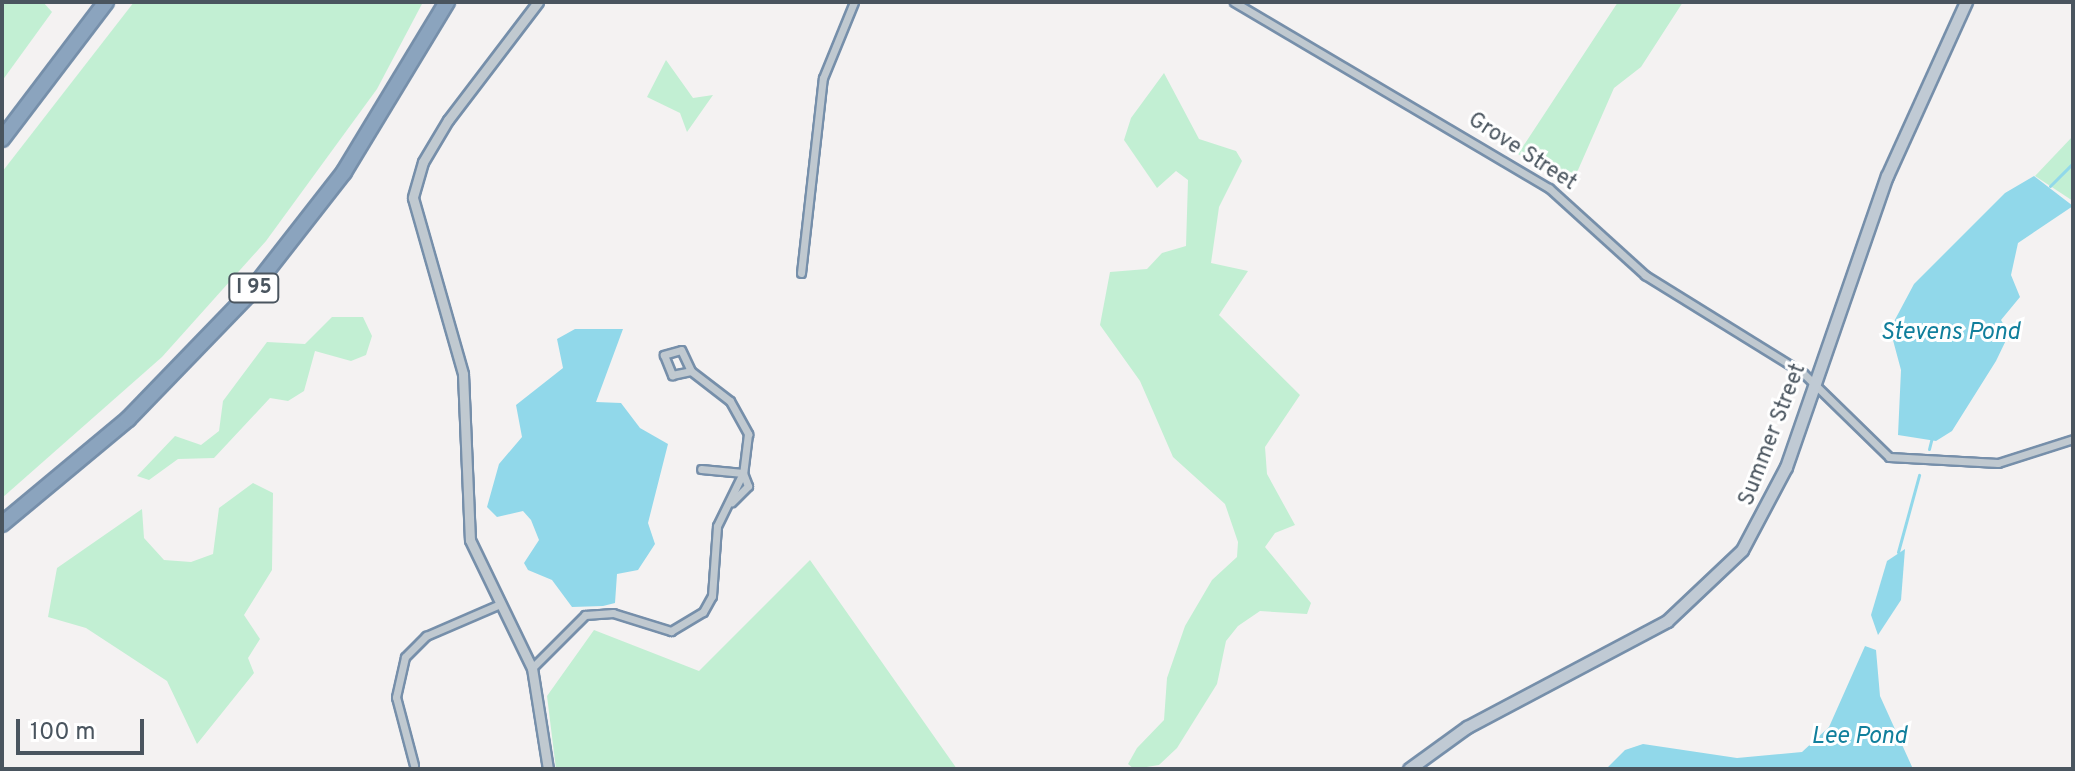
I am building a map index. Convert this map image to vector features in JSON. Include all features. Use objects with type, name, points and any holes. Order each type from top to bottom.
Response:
[{"type":"highway","points":[[2,139],[106,2]]},
{"type":"highway","name":"I 95","points":[[2,524],[128,419],[258,283],[344,172],[447,2]]},
{"type":"main road","name":"Summer Street","points":[[1409,769],[1467,727],[1656,627],[1708,589],[1760,524],[1915,105],[1966,2]]},
{"type":"street","points":[[538,2],[448,120],[423,162],[413,198],[463,374],[470,540],[532,668],[548,769]]},
{"type":"street","points":[[801,273],[823,78],[854,2]]},
{"type":"street","name":"Grove Street","points":[[1234,2],[1521,168],[1645,275],[1814,383],[1873,447],[1903,462],[1998,463],[2073,439]]},
{"type":"street","points":[[532,668],[585,615],[613,613],[671,631],[703,612],[712,596],[717,526],[732,502],[743,473],[743,419],[691,371],[681,350],[664,355],[672,375],[691,371]]},
{"type":"street","points":[[701,469],[743,473]]},
{"type":"street","points":[[414,765],[396,697],[405,657],[433,632],[500,604]]},
{"type":"green space","points":[[2,2],[43,2],[52,12],[2,81]]},
{"type":"green space","points":[[134,2],[423,2],[377,89],[266,241],[162,357],[2,498],[2,172]]},
{"type":"green space","points":[[1618,2],[1683,2],[1641,67],[1614,88],[1571,186],[1566,185],[1518,154]]},
{"type":"green space","points":[[666,60],[693,98],[713,95],[687,132],[680,113],[647,97]]},
{"type":"green space","points":[[1164,73],[1199,139],[1236,151],[1242,161],[1219,207],[1211,263],[1248,271],[1219,315],[1300,395],[1265,447],[1267,474],[1295,525],[1275,533],[1265,547],[1311,603],[1307,614],[1260,611],[1238,626],[1226,641],[1217,684],[1177,748],[1159,765],[1134,769],[1128,764],[1137,748],[1164,720],[1167,678],[1185,626],[1212,580],[1237,557],[1238,542],[1225,504],[1173,457],[1140,381],[1100,325],[1110,272],[1147,269],[1162,253],[1186,246],[1188,180],[1176,171],[1157,188],[1124,140],[1131,118]]},
{"type":"green space","points":[[2073,136],[2073,201],[2035,176]]},
{"type":"green space","points":[[332,317],[363,317],[372,336],[366,355],[351,361],[315,351],[304,391],[288,401],[270,398],[214,458],[178,459],[149,480],[137,476],[175,436],[201,445],[219,431],[223,401],[267,342],[305,344]]},
{"type":"green space","points":[[253,483],[273,493],[272,570],[244,615],[260,639],[248,658],[254,673],[197,744],[167,681],[86,628],[48,617],[57,568],[142,509],[144,538],[164,560],[191,562],[213,554],[219,508]]},
{"type":"green space","points":[[810,560],[957,769],[556,769],[547,696],[594,630],[699,671]]},
{"type":"water","name":"Stevens Pond","points":[[2034,176],[2073,206],[2018,243],[2011,275],[2020,297],[2001,320],[2009,334],[1996,361],[1952,431],[1936,441],[1898,435],[1901,370],[1890,329],[1914,284],[2005,193]]},
{"type":"water","points":[[575,329],[623,329],[596,402],[621,403],[640,428],[668,444],[648,523],[655,544],[638,570],[617,574],[615,603],[603,606],[572,607],[552,580],[528,570],[524,563],[539,540],[531,520],[523,511],[497,517],[487,507],[499,464],[522,437],[516,405],[563,368],[557,339]]},
{"type":"water","points":[[1905,549],[1901,600],[1878,635],[1871,615],[1887,561]]},
{"type":"water","name":"Lee Pond","points":[[1865,646],[1876,650],[1880,696],[1913,769],[1606,769],[1625,750],[1643,744],[1737,758],[1802,752],[1829,727]]},
{"type":"waterway","points":[[2050,186],[2073,163]]},
{"type":"waterway","points":[[1929,449],[1932,437]]},
{"type":"waterway","points":[[1898,552],[1919,475]]}]
